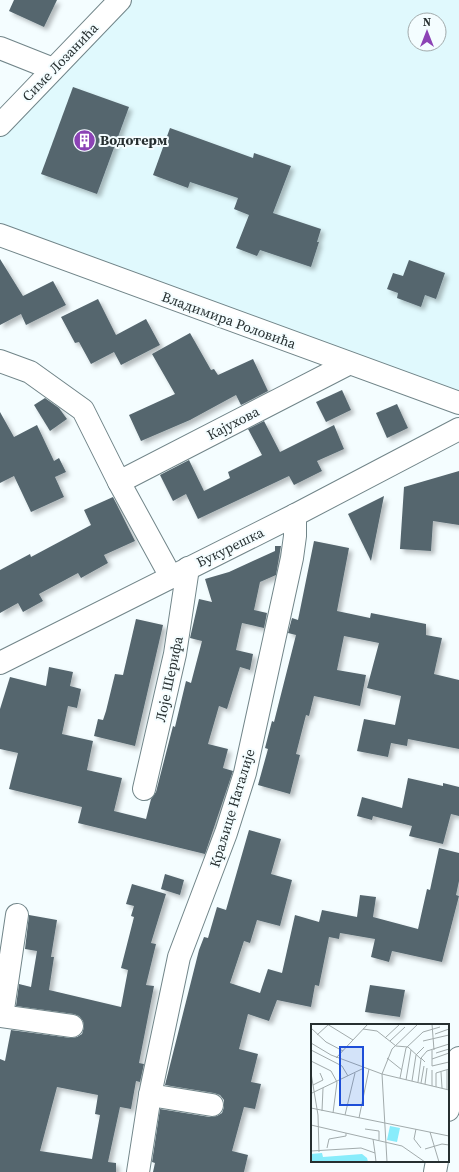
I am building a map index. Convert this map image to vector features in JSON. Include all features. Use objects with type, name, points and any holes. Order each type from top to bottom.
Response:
[{"type":"street","name":"Симе Лозанића","points":[[0,125],[120,0]]},
{"type":"street","points":[[0,48],[53,69]]},
{"type":"street","name":"Владимира Роловића","points":[[0,235],[348,364],[459,403]]},
{"type":"street","points":[[0,362],[30,372],[83,410],[119,482],[179,573]]},
{"type":"street","name":"Кајухова","points":[[119,482],[348,364]]},
{"type":"street","name":"Букурешка","points":[[0,663],[295,515],[459,429]]},
{"type":"street","name":"Краљице Наталије","points":[[138,1172],[150,1095],[180,958],[226,834],[245,773],[292,558],[295,536],[295,515]]},
{"type":"street","name":"Лоје Шерифа","points":[[144,789],[175,654],[179,573]]},
{"type":"street","points":[[17,915],[1,1016],[72,1026]]},
{"type":"street","points":[[449,1105],[459,1058]]},
{"type":"street","points":[[150,1095],[212,1105]]},
{"type":"street","points":[[435,1172],[437,1162]]},
{"type":"shaded area","points":[[120,0],[459,0],[459,403],[0,235],[0,125]]},
{"type":"building","points":[[14,0],[57,0],[44,27],[9,11]]},
{"type":"building","name":"Водотерм","points":[[73,87],[129,107],[97,194],[41,174]]},
{"type":"building","points":[[170,128],[253,158],[254,153],[291,166],[273,213],[321,229],[317,242],[319,242],[311,267],[260,250],[257,256],[236,248],[249,215],[234,209],[238,198],[190,182],[188,188],[153,175]]},
{"type":"building","points":[[0,259],[23,296],[53,281],[66,305],[26,325],[21,314],[0,325]]},
{"type":"building","points":[[409,260],[445,273],[436,299],[425,295],[421,307],[397,298],[398,293],[387,289],[393,273],[403,276]]},
{"type":"building","points":[[98,299],[116,335],[146,319],[160,345],[121,365],[114,352],[91,364],[79,342],[75,343],[61,317]]},
{"type":"building","points":[[190,333],[211,370],[214,369],[218,375],[253,359],[268,391],[241,405],[236,395],[190,420],[141,441],[129,415],[175,394],[152,354]]},
{"type":"building","points":[[342,390],[351,410],[326,422],[316,402]]},
{"type":"building","points":[[45,398],[59,408],[67,419],[50,431],[34,405]]},
{"type":"building","points":[[397,404],[408,428],[387,438],[376,413]]},
{"type":"building","points":[[0,412],[14,437],[37,425],[54,461],[59,458],[66,472],[55,477],[64,497],[31,512],[14,476],[0,483]]},
{"type":"building","points":[[264,421],[280,452],[334,425],[344,449],[317,461],[322,471],[294,485],[289,476],[198,519],[186,494],[173,501],[160,475],[189,460],[204,491],[230,478],[228,472],[262,455],[248,429]]},
{"type":"building","points":[[459,471],[459,525],[433,521],[431,551],[400,549],[404,487]]},
{"type":"building","points":[[384,496],[371,561],[348,514]]},
{"type":"building","points":[[113,497],[135,541],[104,555],[108,563],[81,578],[78,573],[39,594],[43,601],[23,612],[18,603],[0,613],[0,570],[30,554],[31,557],[91,525],[84,510]]},
{"type":"building","points":[[314,541],[349,548],[337,611],[370,618],[371,613],[426,624],[426,635],[442,638],[434,674],[459,680],[459,749],[408,739],[407,746],[391,743],[388,757],[357,751],[364,719],[395,725],[401,696],[367,688],[379,643],[344,636],[337,670],[366,675],[360,706],[314,696],[309,716],[306,715],[296,754],[300,755],[290,794],[258,785],[268,749],[265,748],[272,721],[274,722],[296,635],[288,633],[292,618],[298,620]]},
{"type":"building","points":[[275,546],[281,546],[276,575],[260,582],[254,610],[267,613],[264,628],[242,623],[236,650],[253,654],[250,670],[240,667],[227,709],[219,706],[208,744],[228,749],[223,768],[233,771],[205,854],[78,823],[82,807],[9,789],[18,753],[0,749],[0,709],[10,677],[46,686],[49,667],[73,672],[70,686],[81,689],[77,708],[68,706],[62,734],[93,741],[87,770],[122,778],[114,811],[146,819],[151,799],[156,792],[173,726],[175,727],[186,681],[191,683],[202,641],[190,638],[199,599],[212,602],[205,579],[229,572],[275,551]]},
{"type":"building","points":[[136,619],[163,625],[135,746],[94,736],[98,719],[103,720],[115,674],[123,675]]},
{"type":"building","points":[[408,778],[443,786],[443,783],[459,787],[459,816],[451,814],[443,844],[409,836],[412,826],[373,816],[372,820],[357,816],[362,797],[402,808]]},
{"type":"building","points":[[249,830],[281,839],[271,874],[292,880],[280,926],[257,920],[250,943],[244,941],[230,983],[260,993],[268,969],[282,973],[295,915],[319,922],[322,910],[357,917],[360,895],[376,897],[373,917],[418,929],[427,889],[430,890],[439,848],[459,853],[459,881],[456,895],[459,896],[442,962],[392,951],[389,962],[371,957],[375,939],[340,933],[339,939],[329,937],[319,986],[315,985],[311,1007],[277,1000],[269,1021],[248,1014],[239,1049],[258,1054],[251,1082],[261,1084],[255,1109],[244,1107],[232,1151],[248,1155],[244,1172],[153,1172],[155,1163],[152,1162],[160,1109],[210,1117],[217,1116],[222,1113],[224,1107],[224,1100],[220,1095],[165,1085],[199,950],[204,937],[208,938],[217,907],[226,910]]},
{"type":"building","points":[[165,874],[184,880],[180,895],[161,889]]},
{"type":"building","points":[[132,884],[166,894],[151,943],[156,944],[146,985],[154,986],[139,1063],[144,1064],[140,1082],[136,1081],[131,1109],[120,1107],[108,1162],[116,1163],[116,1172],[0,1172],[0,1059],[5,1061],[11,1030],[71,1038],[82,1034],[84,1027],[83,1021],[79,1016],[74,1014],[16,1006],[19,984],[31,987],[37,951],[25,949],[29,915],[57,920],[51,957],[54,957],[49,990],[121,1007],[128,970],[121,968],[134,917],[131,916],[134,906],[126,904]],"holes":[[[57,1087],[98,1095],[95,1114],[100,1115],[92,1159],[40,1151]]]},
{"type":"building","points":[[370,985],[405,990],[400,1017],[365,1012]]},
{"type":"place","name":"Водотерм","points":[[85,140]]}]
